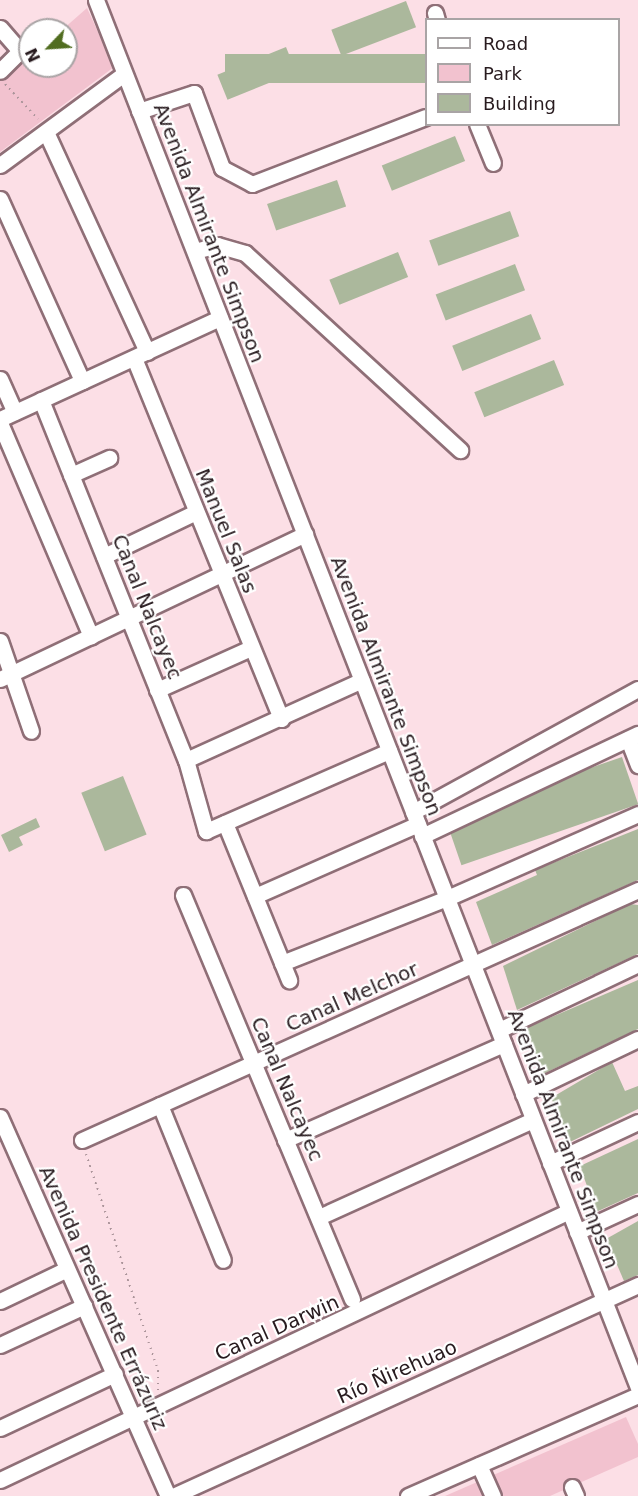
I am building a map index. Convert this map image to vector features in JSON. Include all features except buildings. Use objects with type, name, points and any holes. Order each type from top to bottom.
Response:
[{"type":"street","points":[[82,0],[96,0]]},
{"type":"street","name":"Avenida Almirante Simpson","points":[[96,0],[636,1378]]},
{"type":"street","points":[[0,28],[20,51],[0,71]]},
{"type":"street","points":[[0,165],[124,74]]},
{"type":"street","points":[[139,111],[194,93],[222,168],[252,184],[425,117]]},
{"type":"street","points":[[478,126],[493,163]]},
{"type":"street","name":"Manuel Salas","points":[[46,132],[140,355],[196,512],[280,719]]},
{"type":"street","points":[[0,199],[82,381]]},
{"type":"street","points":[[195,251],[217,245],[245,253],[460,450]]},
{"type":"street","points":[[91,636],[0,421],[220,318]]},
{"type":"street","points":[[0,379],[15,412]]},
{"type":"street","name":"Canal Nalcayec","points":[[41,400],[186,760],[206,831],[225,823]]},
{"type":"street","points":[[71,475],[110,458]]},
{"type":"street","points":[[104,556],[196,512]]},
{"type":"street","points":[[7,676],[304,534]]},
{"type":"street","points":[[0,641],[7,676],[31,731]]},
{"type":"street","points":[[157,690],[251,648]]},
{"type":"street","points":[[186,760],[362,680]]},
{"type":"street","points":[[418,824],[638,689]]},
{"type":"street","points":[[255,896],[418,824],[633,737],[638,765]]},
{"type":"street","points":[[290,981],[225,823],[389,751]]},
{"type":"street","points":[[282,963],[447,898],[638,814]]},
{"type":"street","name":"Canal Melchor","points":[[82,1140],[638,890]]},
{"type":"street","name":"Canal Nalcayec","points":[[183,895],[352,1299]]},
{"type":"street","points":[[285,1140],[501,1037],[638,964]]},
{"type":"street","points":[[523,1094],[638,1039]]},
{"type":"street","points":[[160,1105],[223,1260]]},
{"type":"street","name":"Avenida Presidente Errázuriz","points":[[0,1117],[6,1149],[67,1269],[168,1496]]},
{"type":"street","points":[[319,1217],[533,1120]]},
{"type":"street","points":[[550,1163],[638,1122]]},
{"type":"street","points":[[578,1232],[638,1204]]},
{"type":"street","name":"Canal Darwin","points":[[0,1480],[158,1404],[351,1318],[569,1211]]},
{"type":"street","points":[[0,1302],[67,1269]]},
{"type":"street","name":"Río Ñirehuao","points":[[173,1496],[638,1285]]},
{"type":"street","points":[[0,1345],[84,1306]]},
{"type":"street","points":[[0,1428],[115,1374]]},
{"type":"street","points":[[408,1496],[638,1395]]},
{"type":"street","points":[[479,1465],[493,1496]]},
{"type":"path","points":[[0,80],[30,108],[46,132]]},
{"type":"path","points":[[82,1140],[158,1371],[158,1404]]},
{"type":"green space","points":[[87,8],[114,67],[0,152],[0,74],[18,59],[18,78],[78,78],[78,18],[76,18]]},
{"type":"green space","points":[[626,1417],[638,1444],[638,1457],[550,1496],[445,1496]]}]
